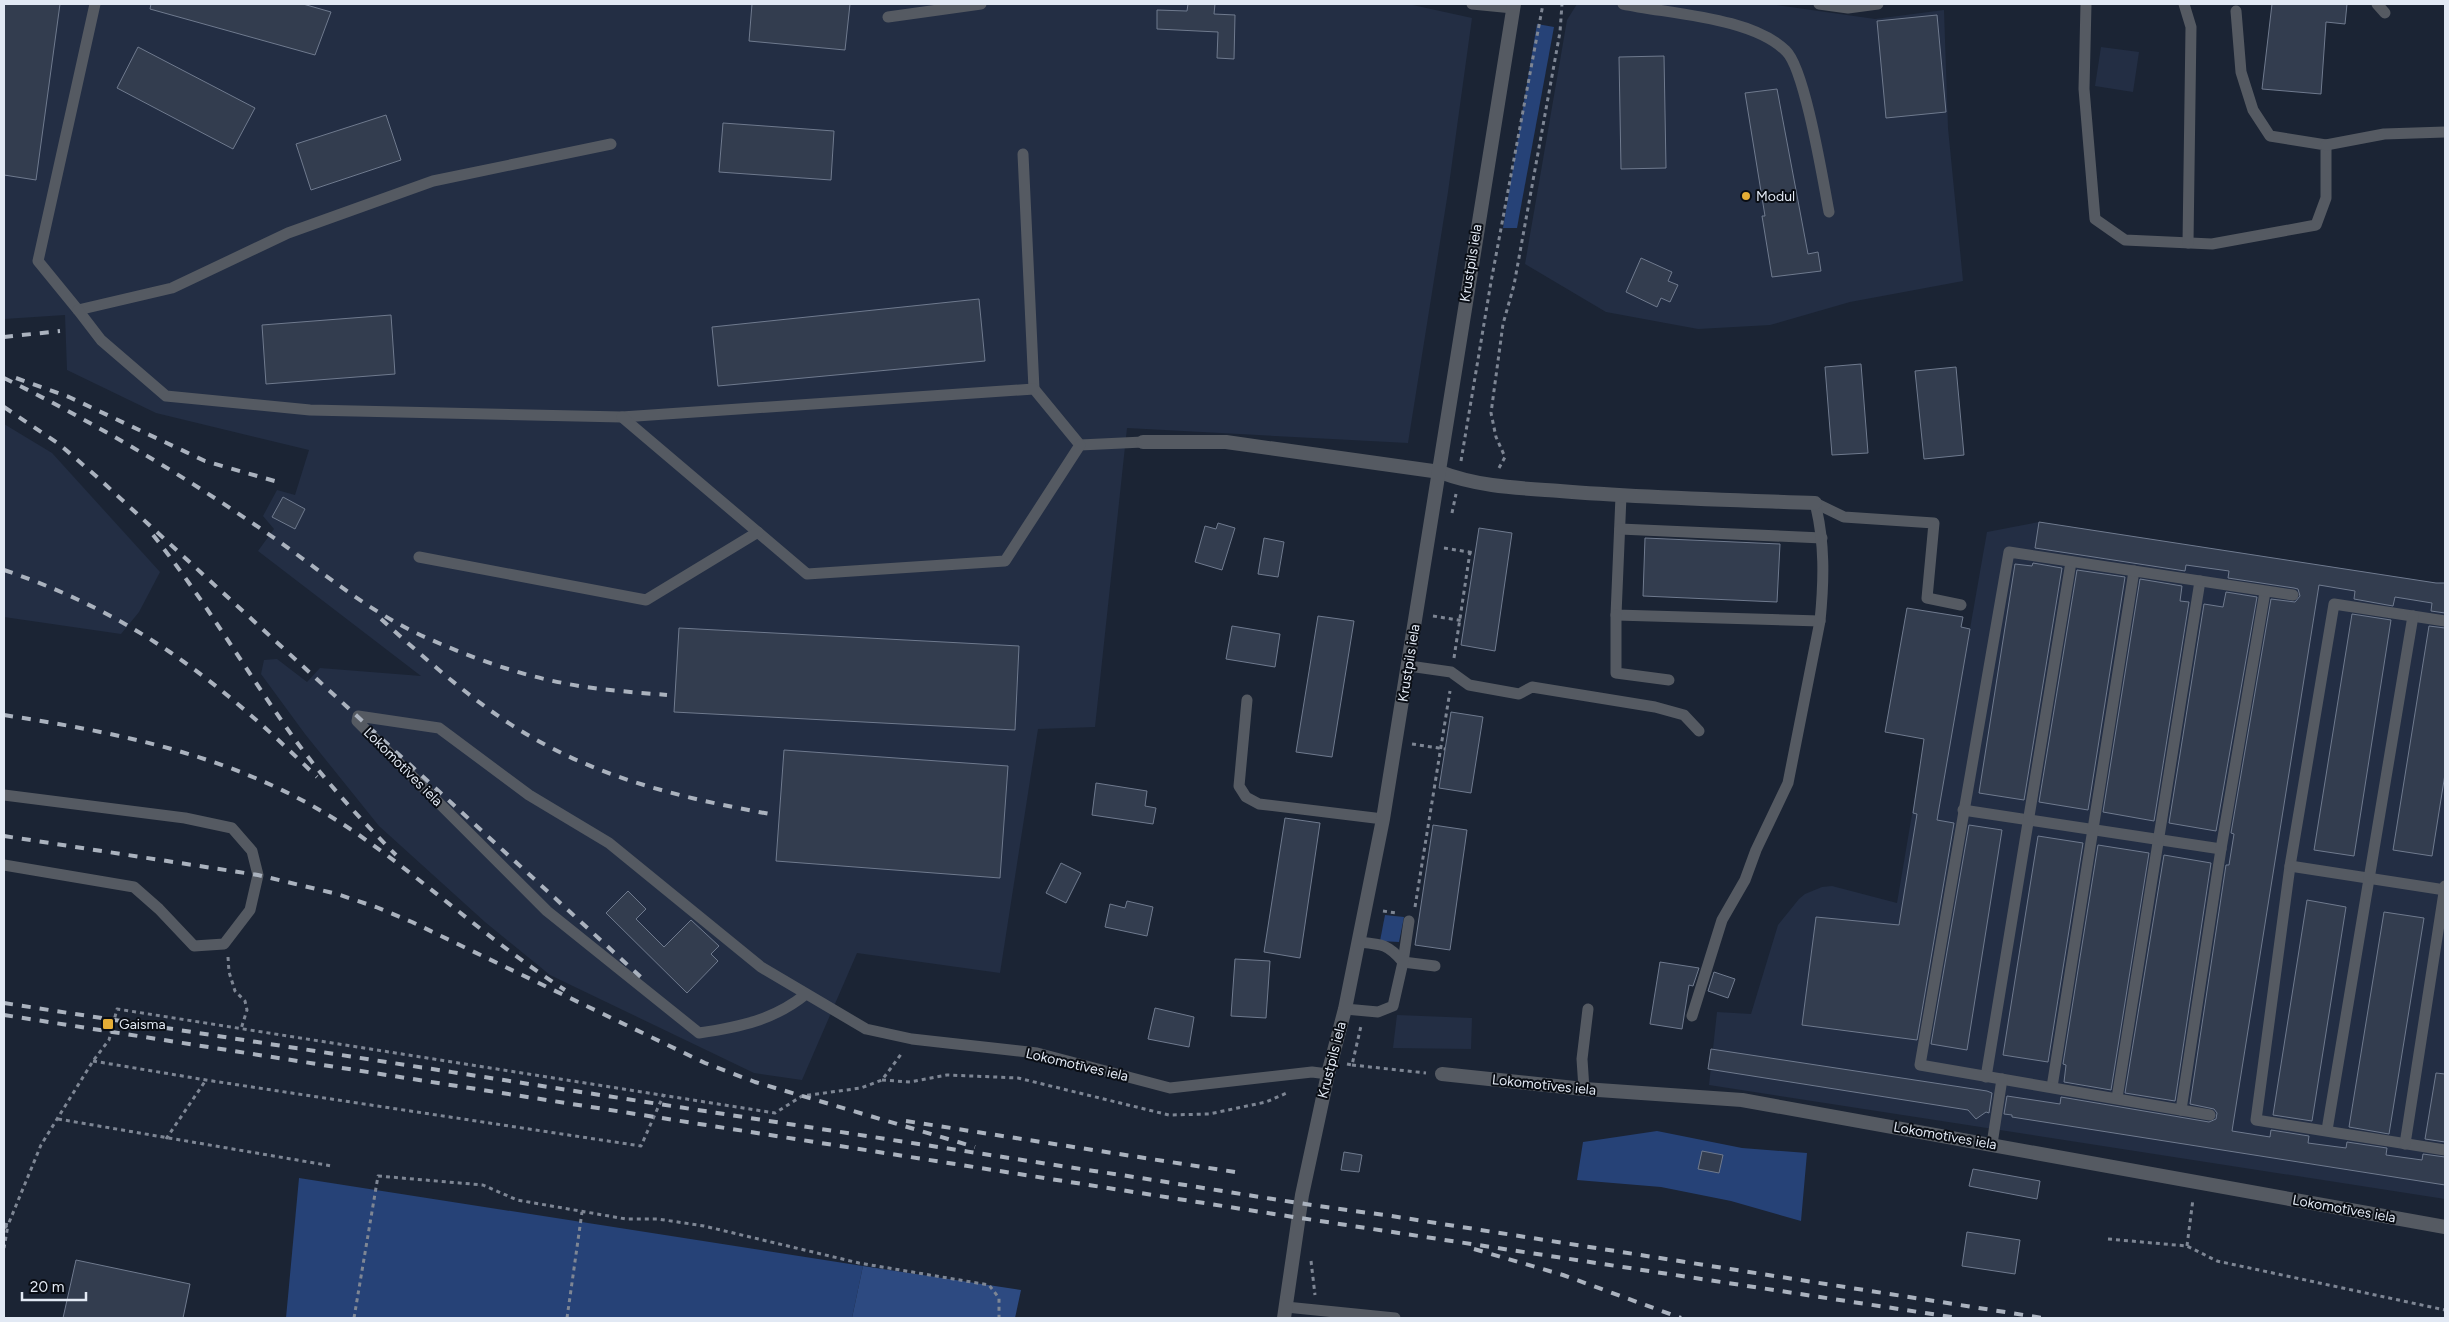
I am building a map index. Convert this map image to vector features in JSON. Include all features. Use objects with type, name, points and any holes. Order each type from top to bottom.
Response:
[{"type":"street","name":"Krustpils iela","points":[[1285,1313],[1294,1248],[1328,1074],[1345,1010],[1383,819],[1409,666],[1440,472],[1444,433],[1513,6]]},
{"type":"street","points":[[1143,442],[1226,442],[1440,472],[1458,479],[1490,485],[1621,496],[1815,503]]},
{"type":"street","name":"Lokomotīves iela","points":[[1442,1074],[1584,1090],[1742,1100],[2445,1227]]},
{"type":"lane","points":[[95,4],[38,261],[101,340],[166,396],[310,410],[622,417],[1034,390]]},
{"type":"lane","points":[[888,17],[981,4]]},
{"type":"lane","points":[[1472,4],[1513,6]]},
{"type":"lane","points":[[1623,4],[1744,27],[1765,36],[1787,52],[1800,79],[1829,212]]},
{"type":"lane","points":[[1819,4],[1848,8],[1878,4]]},
{"type":"lane","points":[[2086,4],[2084,89],[2095,219],[2125,240],[2212,244],[2316,225],[2326,198],[2326,144]]},
{"type":"lane","points":[[2184,4],[2191,27],[2188,242]]},
{"type":"lane","points":[[2377,4],[2385,13]]},
{"type":"lane","points":[[2236,10],[2241,72],[2253,110],[2270,136],[2326,144],[2384,134],[2445,132]]},
{"type":"lane","points":[[78,310],[172,288],[288,233],[433,181],[611,144]]},
{"type":"lane","points":[[1023,154],[1034,390],[1080,445]]},
{"type":"lane","points":[[622,417],[807,574],[1005,561],[1080,445]]},
{"type":"lane","points":[[1080,445],[1143,442]]},
{"type":"lane","points":[[1621,496],[1616,615],[1616,673],[1668,680]]},
{"type":"lane","points":[[1692,1016],[1722,920],[1745,880],[1756,850],[1788,783],[1820,621],[1823,580],[1822,538],[1815,503]]},
{"type":"lane","points":[[1815,503],[1844,517],[1934,523],[1927,598],[1961,605]]},
{"type":"lane","points":[[1620,529],[1822,538]]},
{"type":"lane","points":[[419,557],[646,600],[758,532]]},
{"type":"lane","points":[[2210,1115],[1920,1065],[1963,810],[2010,552],[2293,595]]},
{"type":"lane","points":[[1986,1077],[2071,562]]},
{"type":"lane","points":[[2052,1087],[2134,571]]},
{"type":"lane","points":[[2117,1098],[2200,581]]},
{"type":"lane","points":[[2181,1110],[2221,849],[2264,592]]},
{"type":"lane","points":[[2445,621],[2334,604],[2290,866],[2256,1120],[2445,1150]]},
{"type":"lane","points":[[1616,615],[1820,621]]},
{"type":"lane","points":[[2327,1130],[2371,878],[2413,616]]},
{"type":"lane","points":[[1409,666],[1451,672],[1469,685],[1519,694],[1532,687],[1655,707],[1684,715],[1699,731]]},
{"type":"lane","points":[[1246,700],[1239,786],[1246,797],[1259,804],[1383,819]]},
{"type":"lane","name":"Lokomotīves iela","points":[[806,994],[788,1008],[742,1026],[700,1033],[547,911],[357,721],[358,716],[439,728],[529,795],[609,843],[760,967],[866,1028],[912,1039],[1036,1053],[1170,1088],[1312,1072],[1328,1074]]},
{"type":"lane","points":[[4,794],[185,818],[232,828],[252,851],[258,875],[250,910],[224,944],[194,946],[160,909],[134,886],[4,865]]},
{"type":"lane","points":[[1963,810],[2159,838],[2221,849]]},
{"type":"lane","points":[[2290,866],[2445,890]]},
{"type":"lane","points":[[2405,1144],[2445,886]]},
{"type":"lane","points":[[1345,1010],[1378,1012],[1393,1006],[1403,962],[1409,921]]},
{"type":"lane","points":[[1359,942],[1377,944],[1393,949],[1403,962],[1435,966]]},
{"type":"lane","points":[[1584,1090],[1582,1059],[1588,1009]]},
{"type":"lane","points":[[1992,1144],[2002,1080]]},
{"type":"lane","points":[[1285,1313],[1316,1311],[1395,1318]]},
{"type":"path","points":[[1455,498],[1491,282],[1543,4]]},
{"type":"path","points":[[1490,485],[1504,457],[1496,437],[1491,413],[1503,324],[1514,285],[1560,32],[1562,4]]},
{"type":"path","points":[[1409,921],[1414,914],[1443,749],[1451,672],[1473,553],[1444,548]]},
{"type":"path","points":[[1438,617],[1464,620]]},
{"type":"path","points":[[1417,745],[1443,749]]},
{"type":"path","points":[[224,944],[228,952],[229,972],[236,991],[245,1001],[247,1010],[240,1028]]},
{"type":"path","points":[[4,1248],[5,1226],[41,1145],[93,1061],[109,1040],[117,1009],[775,1112],[802,1096],[861,1088],[882,1080],[910,1082],[947,1075],[1018,1078],[1169,1115],[1209,1114],[1266,1102],[1292,1091]]},
{"type":"path","points":[[882,1080],[912,1039]]},
{"type":"path","points":[[93,1061],[641,1146],[664,1094]]},
{"type":"path","points":[[1352,1066],[1442,1074]]},
{"type":"path","points":[[166,1139],[206,1080]]},
{"type":"path","points":[[58,1119],[332,1166]]},
{"type":"path","points":[[354,1318],[378,1176],[483,1186],[517,1200],[626,1219],[658,1219],[704,1226],[859,1262],[989,1285],[999,1298],[999,1318]]},
{"type":"path","points":[[2187,1246],[2196,1181]]},
{"type":"path","points":[[567,1318],[582,1212]]},
{"type":"path","points":[[2108,1239],[2187,1246],[2218,1260],[2445,1310]]},
{"type":"path","points":[[1294,1248],[1310,1253],[1316,1311]]},
{"type":"shaded area","points":[[4,4],[1408,4],[1472,18],[1448,192],[1408,443],[1127,428],[1095,727],[1038,729],[1000,973],[857,953],[802,1080],[754,1073],[550,975],[485,922],[379,826],[305,734],[261,674],[264,660],[277,659],[307,682],[320,668],[421,676],[258,551],[274,529],[263,516],[277,490],[295,495],[309,450],[156,413],[67,370],[65,315],[4,319]]},
{"type":"shaded area","name":"Modul","points":[[1577,4],[1769,4],[1875,19],[1944,10],[1948,128],[1963,281],[1850,302],[1770,325],[1698,329],[1606,312],[1525,264],[1567,20]]},
{"type":"shaded area","points":[[1537,24],[1554,27],[1517,228],[1503,228]]},
{"type":"shaded area","points":[[2101,47],[2139,52],[2133,92],[2095,86]]},
{"type":"shaded area","points":[[4,424],[52,453],[160,572],[139,612],[121,634],[4,617]]},
{"type":"shaded area","points":[[2039,522],[2445,584],[2445,1199],[1709,1085],[1717,1012],[1751,1014],[1778,925],[1799,899],[1805,894],[1822,887],[1832,886],[1897,903],[1920,767],[1945,771],[1987,532]]},
{"type":"shaded area","points":[[1385,915],[1404,917],[1399,942],[1380,941]]},
{"type":"shaded area","points":[[1397,1015],[1472,1018],[1471,1049],[1393,1048]]},
{"type":"shaded area","points":[[1657,1131],[1742,1148],[1807,1153],[1801,1221],[1731,1201],[1661,1187],[1577,1180],[1583,1142]]},
{"type":"shaded area","points":[[299,1178],[863,1266],[852,1318],[286,1318]]},
{"type":"shaded area","points":[[863,1266],[1021,1290],[1015,1318],[852,1318]]},
{"type":"building","points":[[4,4],[60,4],[36,180],[4,175]]},
{"type":"building","points":[[151,4],[303,4],[331,12],[315,55],[150,9]]},
{"type":"building","points":[[752,4],[850,4],[845,50],[749,41]]},
{"type":"building","points":[[1188,4],[1215,4],[1214,14],[1235,15],[1234,59],[1217,58],[1218,32],[1157,29],[1157,10],[1187,11]]},
{"type":"building","points":[[2272,4],[2347,4],[2345,24],[2326,22],[2321,94],[2262,89]]},
{"type":"building","points":[[1937,15],[1946,112],[1886,118],[1877,21]]},
{"type":"building","points":[[138,47],[255,108],[233,149],[117,88]]},
{"type":"building","points":[[1664,56],[1666,168],[1621,169],[1619,57]]},
{"type":"building","points":[[1777,89],[1808,254],[1818,252],[1821,271],[1772,277],[1762,216],[1765,216],[1745,93]]},
{"type":"building","points":[[386,115],[401,160],[311,190],[296,144]]},
{"type":"building","points":[[723,123],[834,131],[831,180],[719,172]]},
{"type":"building","points":[[1641,258],[1672,272],[1668,281],[1678,285],[1670,302],[1661,298],[1657,307],[1626,292]]},
{"type":"building","points":[[979,299],[985,361],[718,386],[712,327]]},
{"type":"building","points":[[391,315],[395,374],[266,384],[262,325]]},
{"type":"building","points":[[1861,364],[1868,453],[1832,455],[1825,367]]},
{"type":"building","points":[[1956,367],[1964,455],[1924,459],[1915,371]]},
{"type":"building","points":[[283,497],[305,509],[295,529],[272,517]]},
{"type":"building","points":[[2039,522],[2445,583],[2445,613],[2431,611],[2432,603],[2395,597],[2393,606],[2354,599],[2355,591],[2319,585],[2232,1131],[2270,1137],[2271,1130],[2309,1136],[2308,1143],[2346,1148],[2347,1142],[2387,1148],[2386,1155],[2422,1160],[2423,1154],[2445,1157],[2445,1185],[2012,1117],[2012,1115],[2004,1114],[2007,1096],[2060,1104],[2061,1097],[2209,1122],[2216,1119],[2217,1113],[2214,1109],[2190,1104],[2226,865],[2229,865],[2234,834],[2231,833],[2271,599],[2295,602],[2300,596],[2298,589],[2228,578],[2229,571],[2186,565],[2185,571],[2035,548]]},
{"type":"building","points":[[1218,523],[1235,528],[1222,570],[1195,562],[1205,526],[1216,529]]},
{"type":"building","points":[[1479,528],[1512,533],[1495,651],[1461,645]]},
{"type":"building","points":[[1264,538],[1284,542],[1278,577],[1258,574]]},
{"type":"building","points":[[1645,538],[1780,544],[1777,602],[1643,596]]},
{"type":"building","points":[[2033,563],[2062,568],[2024,800],[1979,793],[2015,564],[2032,566]]},
{"type":"building","points":[[2077,570],[2125,577],[2088,810],[2039,802]]},
{"type":"building","points":[[2140,579],[2182,586],[2180,601],[2189,602],[2154,821],[2103,812]]},
{"type":"building","points":[[2226,592],[2257,597],[2216,831],[2169,823],[2204,604],[2223,607]]},
{"type":"building","points":[[1907,608],[1963,617],[1961,627],[1970,629],[1937,820],[1954,823],[1917,1040],[1802,1025],[1816,917],[1899,925],[1917,814],[1913,813],[1924,739],[1885,732]]},
{"type":"building","points":[[2352,614],[2391,620],[2354,856],[2314,850]]},
{"type":"building","points":[[1318,616],[1354,621],[1332,757],[1296,752]]},
{"type":"building","points":[[1232,626],[1280,634],[1275,667],[1226,659]]},
{"type":"building","points":[[2429,626],[2445,628],[2445,774],[2432,856],[2393,850]]},
{"type":"building","points":[[679,628],[1019,646],[1015,730],[674,712]]},
{"type":"building","points":[[1451,712],[1483,717],[1471,793],[1439,788]]},
{"type":"building","points":[[784,750],[1008,766],[1000,878],[776,861]]},
{"type":"building","points":[[1096,783],[1147,791],[1145,806],[1156,808],[1153,824],[1092,815]]},
{"type":"building","points":[[1285,818],[1320,823],[1300,958],[1264,952]]},
{"type":"building","points":[[1433,825],[1467,830],[1450,950],[1415,945]]},
{"type":"building","points":[[1969,825],[2002,830],[1967,1050],[1931,1044]]},
{"type":"building","points":[[2038,836],[2083,843],[2048,1062],[2003,1055]]},
{"type":"building","points":[[2098,845],[2149,853],[2111,1090],[2064,1082],[2066,1065],[2063,1064]]},
{"type":"building","points":[[2164,855],[2211,863],[2175,1101],[2125,1093]]},
{"type":"building","points":[[1061,863],[1081,873],[1066,903],[1046,893]]},
{"type":"building","points":[[628,891],[646,909],[636,919],[664,947],[691,920],[719,946],[711,954],[718,961],[687,993],[606,913]]},
{"type":"building","points":[[2307,900],[2346,907],[2312,1121],[2273,1115]]},
{"type":"building","points":[[1127,901],[1153,907],[1147,936],[1105,927],[1110,904],[1125,908]]},
{"type":"building","points":[[2384,912],[2424,918],[2389,1134],[2349,1127]]},
{"type":"building","points":[[1235,959],[1270,961],[1266,1018],[1231,1016]]},
{"type":"building","points":[[1660,962],[1699,968],[1693,986],[1689,985],[1682,1029],[1650,1024]]},
{"type":"building","points":[[1714,972],[1735,979],[1728,998],[1708,991]]},
{"type":"building","points":[[1155,1008],[1194,1017],[1189,1047],[1148,1039]]},
{"type":"building","points":[[1711,1049],[1987,1091],[1992,1093],[1989,1113],[1986,1112],[1976,1119],[1968,1110],[1708,1069]]},
{"type":"building","points":[[2436,1073],[2445,1074],[2445,1142],[2425,1139]]},
{"type":"building","points":[[1702,1151],[1723,1155],[1719,1173],[1698,1169]]},
{"type":"building","points":[[1344,1152],[1362,1155],[1359,1172],[1341,1170]]},
{"type":"building","points":[[1973,1169],[2040,1181],[2037,1199],[1969,1186]]},
{"type":"building","points":[[1967,1232],[2020,1240],[2015,1274],[1962,1266]]},
{"type":"building","points":[[76,1260],[190,1284],[183,1318],[63,1318]]},
{"type":"railway","points":[[4,337],[60,331]]},
{"type":"railway","points":[[4,378],[72,413],[171,470],[267,533],[364,603],[384,616],[427,638],[460,652],[528,675],[563,683],[615,691],[667,695]]},
{"type":"railway","points":[[16,378],[69,397],[205,461],[278,482]]},
{"type":"railway","points":[[4,407],[59,444],[96,476],[644,980]]},
{"type":"railway","points":[[153,535],[190,585],[307,756],[369,828],[396,855]]},
{"type":"railway","points":[[4,570],[51,588],[95,608],[173,654],[245,710],[317,777]]},
{"type":"railway","points":[[381,619],[441,671],[504,720],[567,756],[632,781],[666,791],[770,814]]},
{"type":"railway","points":[[4,715],[144,742],[189,754],[233,769],[276,787],[318,809],[359,835],[512,953],[565,990]]},
{"type":"railway","points":[[4,836],[258,875],[337,894],[412,922],[705,1063],[755,1082],[975,1147]]},
{"type":"railway","points":[[4,1003],[2043,1318]]},
{"type":"railway","points":[[4,1015],[1274,1214],[1958,1318]]},
{"type":"railway","points":[[906,1121],[1235,1172]]},
{"type":"railway","points":[[1474,1249],[1563,1275],[1681,1318]]},
{"type":"place","name":"Modul","points":[[1746,196]]},
{"type":"place","name":"Gaisma","points":[[108,1024]]}]
